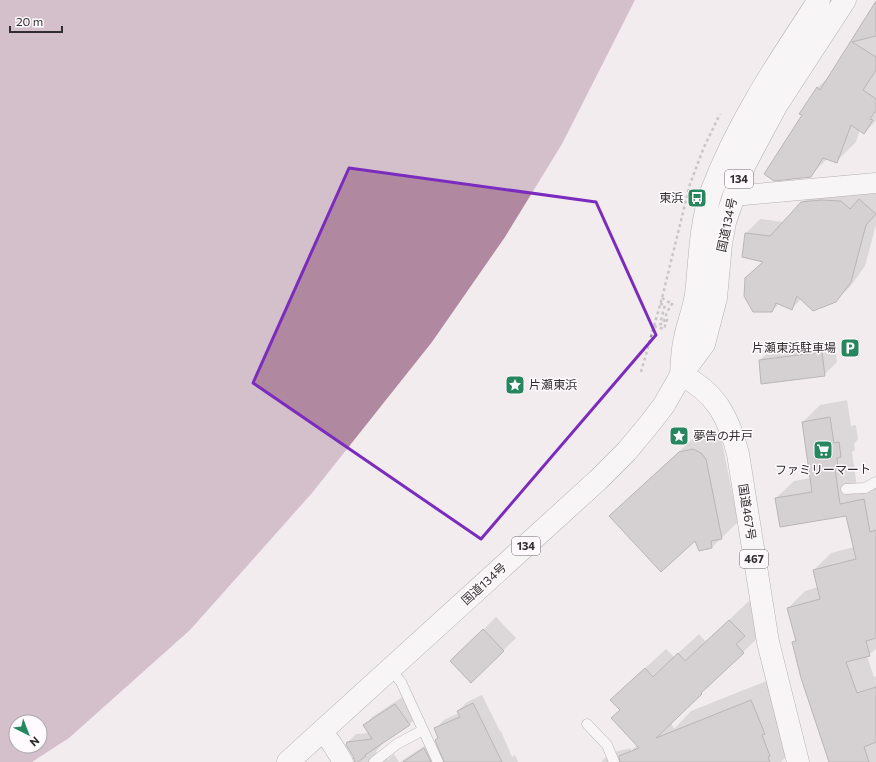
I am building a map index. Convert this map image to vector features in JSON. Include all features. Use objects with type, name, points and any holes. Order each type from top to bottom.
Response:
[{"type":"highway","name":"国道134号","points":[[681,375],[685,338],[694,308],[696,295],[704,217],[712,191],[726,156],[755,100],[819,0]]},
{"type":"highway","name":"国道134号","points":[[288,762],[598,480],[627,451],[664,405],[681,375],[704,344],[714,309],[721,244],[725,222],[744,166],[764,128],[845,0]]},
{"type":"highway","name":"国道467号","points":[[681,375],[692,380],[707,393],[722,411],[732,432],[738,454],[768,642],[798,762]]},
{"type":"street","points":[[733,196],[876,183]]},
{"type":"street","points":[[322,731],[343,762]]},
{"type":"lane","points":[[846,489],[865,488],[876,482]]},
{"type":"lane","points":[[390,669],[401,682],[438,762]]},
{"type":"lane","points":[[587,724],[607,746],[614,762]]},
{"type":"lane","points":[[374,762],[397,744],[423,730]]},
{"type":"path","points":[[641,372],[662,298],[690,184],[704,147],[720,114]]},
{"type":"path","points":[[662,298],[675,305],[673,310]]},
{"type":"path","points":[[660,304],[665,305],[660,324],[664,325]]},
{"type":"path","points":[[664,325],[667,312],[672,304]]},
{"type":"path","points":[[667,332],[672,316]]},
{"type":"path","points":[[654,326],[664,329],[664,325],[667,320],[670,321]]},
{"type":"highlighted area","points":[[349,168],[596,202],[656,335],[481,539],[253,383]]},
{"type":"shaded area","points":[[0,0],[635,0],[562,144],[505,237],[432,342],[312,493],[190,630],[69,738],[48,752],[48,714],[8,714],[8,754],[44,754],[32,762],[0,762]]},
{"type":"building","points":[[876,1],[876,36],[852,42],[876,57],[876,70],[863,90],[876,99],[876,110],[870,119],[873,120],[864,134],[851,125],[837,163],[823,158],[811,177],[774,181],[764,174],[802,115],[799,114],[817,87],[820,90]]},
{"type":"building","points":[[859,199],[876,214],[866,225],[851,282],[836,302],[813,311],[797,296],[792,310],[776,303],[772,312],[753,312],[744,296],[745,278],[763,262],[742,257],[745,233],[770,236],[801,202],[821,200],[841,201],[850,209]]},
{"type":"building","points":[[822,352],[825,376],[761,384],[759,360]]},
{"type":"building","points":[[830,417],[834,443],[839,442],[841,457],[837,458],[838,468],[835,468],[840,504],[864,499],[870,532],[876,530],[876,638],[866,641],[870,656],[846,662],[857,693],[876,687],[876,742],[864,747],[869,762],[829,762],[801,678],[792,642],[796,641],[787,608],[820,599],[813,570],[856,559],[846,516],[780,527],[775,498],[812,492],[802,422]]},
{"type":"building","points":[[693,449],[701,453],[706,459],[722,539],[711,541],[712,548],[699,551],[695,541],[661,572],[609,516],[679,452]]},
{"type":"building","points":[[729,620],[745,636],[736,644],[744,653],[656,738],[751,700],[765,734],[762,735],[770,756],[768,757],[770,762],[620,762],[619,756],[639,748],[611,718],[620,710],[610,700],[645,668],[653,677],[678,653],[685,661]]},
{"type":"building","points":[[483,629],[504,651],[471,683],[450,661]]},
{"type":"building","points":[[473,703],[502,762],[444,762],[435,740],[438,738],[434,728],[460,717],[457,711]]},
{"type":"building","points":[[395,704],[410,725],[365,755],[366,756],[358,762],[355,762],[346,745],[347,742],[372,739],[363,725]]},
{"type":"building","points":[[424,748],[431,762],[403,762]]},
{"type":"place","name":"東浜","points":[[697,198]]},
{"type":"place","name":"片瀬東浜駐車場","points":[[850,348]]},
{"type":"place","name":"片瀬東浜","points":[[515,385]]},
{"type":"place","name":"夢告の井戸","points":[[679,436]]},
{"type":"place","name":"ファミリーマート","points":[[823,450]]}]
